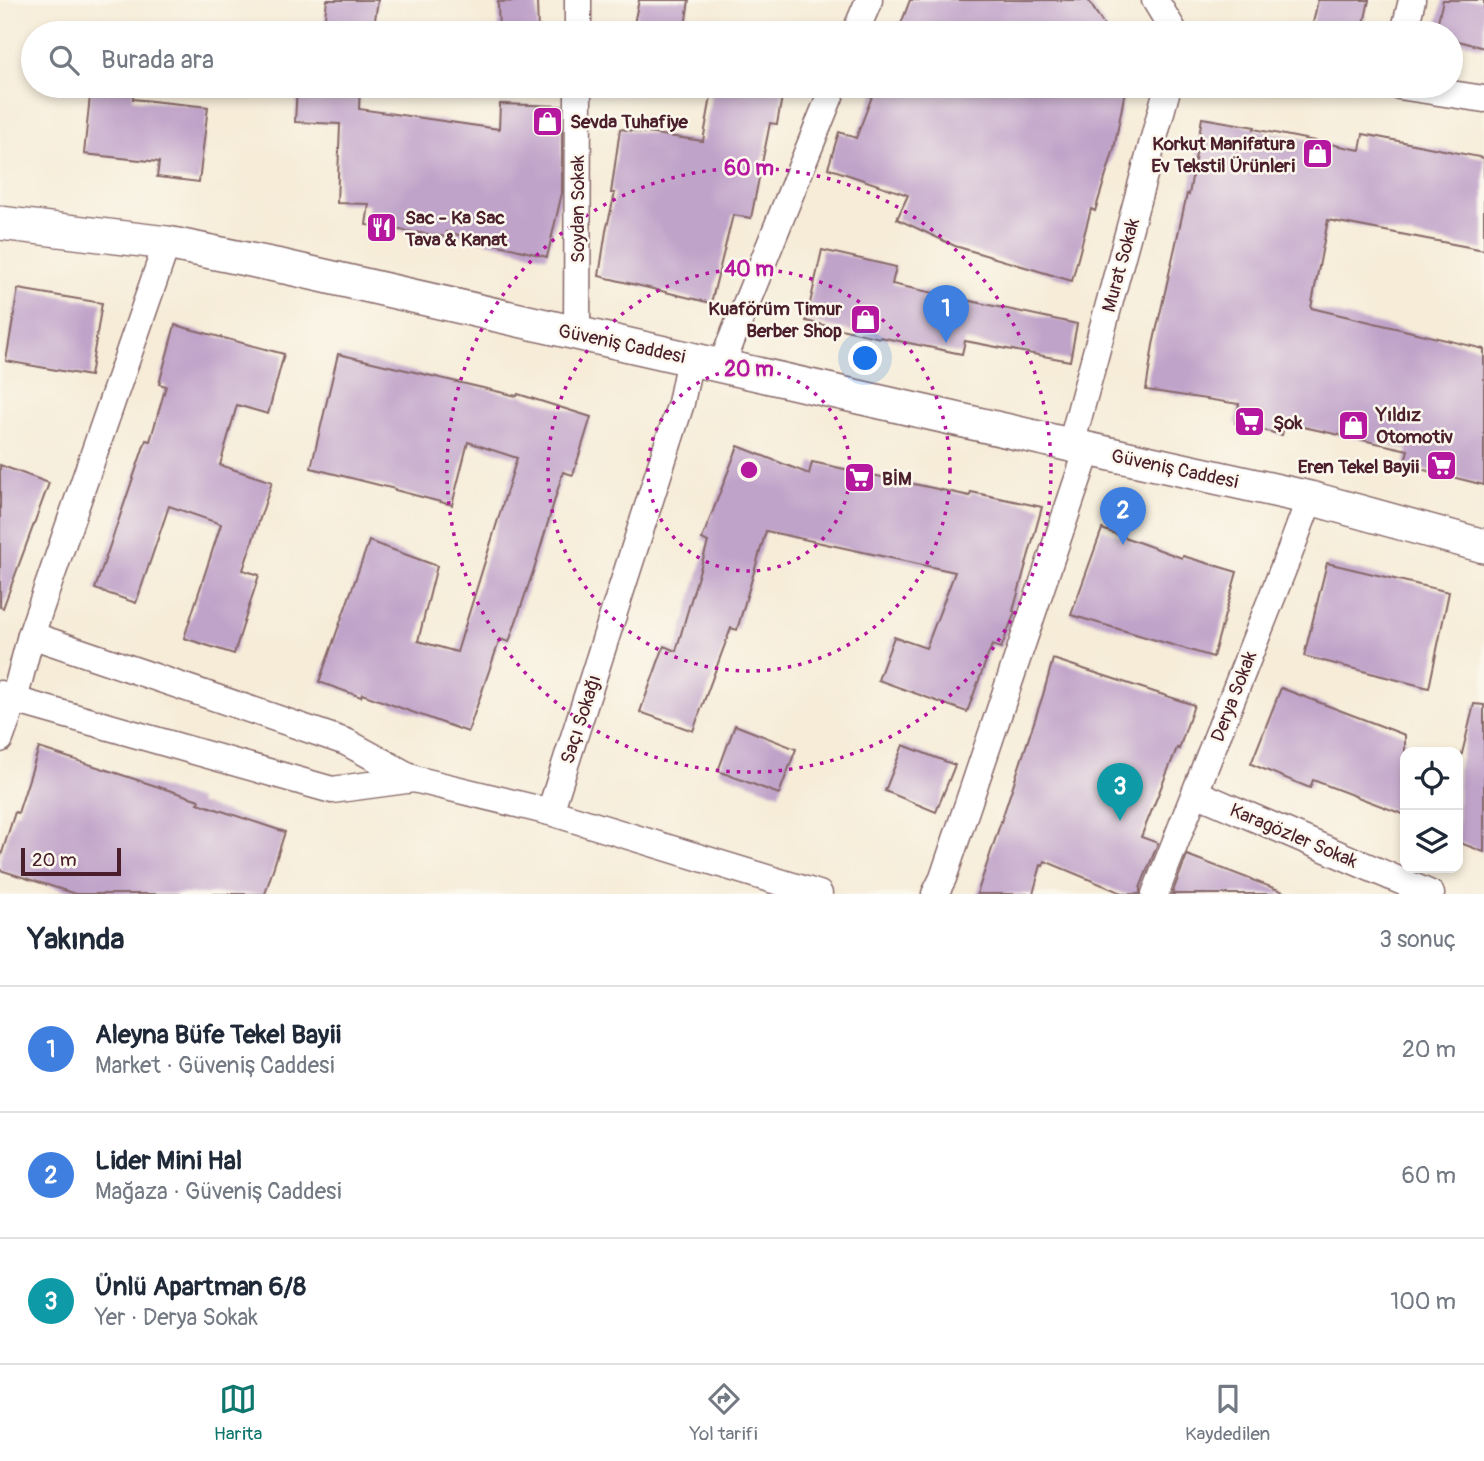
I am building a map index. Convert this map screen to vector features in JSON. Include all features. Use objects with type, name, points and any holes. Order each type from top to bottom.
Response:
[{"type":"street","points":[[578,0],[578,21]]},
{"type":"street","points":[[860,21],[869,0]]},
{"type":"street","points":[[1155,0],[1168,21]]},
{"type":"street","points":[[1407,21],[1412,0]]},
{"type":"street","points":[[1463,96],[1484,99]]},
{"type":"street","name":"Soydan Sokak","points":[[577,333],[578,98]]},
{"type":"street","name":"Saçı Sokağı","points":[[550,812],[681,403],[706,362],[828,98]]},
{"type":"street","name":"Murat Sokak","points":[[935,894],[943,878],[1079,447],[1165,98]]},
{"type":"street","name":"Güveniş Caddesi","points":[[0,223],[167,243],[285,267],[1310,498],[1484,546]]},
{"type":"street","points":[[0,739],[7,697],[167,243]]},
{"type":"street","name":"Derya Sokak","points":[[1155,894],[1310,498]]},
{"type":"street","points":[[31,635],[346,742],[414,779],[550,812],[819,894]]},
{"type":"street","points":[[7,697],[332,790],[414,779]]},
{"type":"street","name":"Karagözler Sokak","points":[[1196,793],[1431,894]]},
{"type":"building","points":[[327,0],[378,0],[375,21],[324,21]]},
{"type":"building","points":[[537,0],[538,21],[499,21],[498,2]]},
{"type":"building","points":[[639,0],[689,0],[686,21],[635,21]]},
{"type":"building","points":[[910,0],[1088,0],[1101,21],[902,21]]},
{"type":"building","points":[[1318,0],[1369,0],[1365,21],[1313,21]]},
{"type":"building","points":[[1443,0],[1484,0],[1484,48],[1463,42],[1463,21],[1438,21]]},
{"type":"building","points":[[90,98],[133,98],[208,107],[199,182],[157,177],[159,162],[84,154]]},
{"type":"building","points":[[296,98],[360,98],[359,109],[499,129],[500,104],[562,106],[562,193],[547,257],[447,232],[447,237],[366,225],[369,204],[337,203],[340,124],[295,122]]},
{"type":"building","points":[[711,98],[782,98],[777,124],[770,123],[751,218],[733,215],[711,303],[599,276],[615,193],[611,193],[620,129],[703,141]]},
{"type":"building","points":[[871,98],[1124,98],[1114,149],[1095,211],[1091,209],[1072,281],[955,246],[897,219],[908,195],[828,168],[839,132],[856,138]]},
{"type":"building","points":[[1202,118],[1360,150],[1363,134],[1484,158],[1484,250],[1328,220],[1311,308],[1484,349],[1484,485],[1404,465],[1408,450],[1285,423],[1282,435],[1235,423],[1239,404],[1146,390],[1153,345],[1187,194],[1189,195]]},
{"type":"building","points":[[822,250],[896,267],[892,284],[1077,324],[1070,361],[965,341],[962,354],[806,321]]},
{"type":"building","points":[[18,289],[102,303],[90,376],[6,361]]},
{"type":"building","points":[[175,325],[284,354],[268,414],[237,405],[220,465],[272,482],[243,570],[259,575],[234,654],[184,638],[221,524],[169,506],[136,603],[95,589],[146,440],[150,441],[166,386],[159,384]]},
{"type":"building","points":[[338,354],[517,396],[518,394],[591,417],[573,475],[563,472],[509,642],[500,639],[468,732],[362,694],[361,697],[319,682],[369,541],[437,566],[418,641],[457,652],[517,458],[468,442],[452,505],[311,468]]},
{"type":"building","points":[[738,446],[809,474],[812,462],[970,496],[971,492],[1042,507],[1013,611],[1015,612],[1001,648],[992,645],[967,712],[878,680],[894,637],[926,648],[955,572],[766,531],[737,630],[731,628],[693,731],[640,712],[664,646],[676,651],[708,542],[702,539]]},
{"type":"building","points":[[0,465],[49,483],[3,608],[0,607]]},
{"type":"building","points":[[1102,529],[1182,558],[1183,556],[1237,572],[1213,657],[1071,615]]},
{"type":"building","points":[[1327,563],[1449,592],[1429,688],[1304,656]]},
{"type":"building","points":[[1053,659],[1194,705],[1179,749],[1177,748],[1141,837],[1158,843],[1140,894],[1124,894],[1045,861],[1043,866],[1041,865],[1033,894],[977,894]]},
{"type":"building","points":[[1281,688],[1405,735],[1405,747],[1400,747],[1400,813],[1313,780],[1310,788],[1251,764]]},
{"type":"building","points":[[1474,704],[1484,705],[1484,852],[1463,844],[1463,749]]},
{"type":"building","points":[[735,725],[796,749],[779,794],[718,771]]},
{"type":"building","points":[[903,745],[955,765],[936,812],[885,791]]},
{"type":"building","points":[[39,748],[199,800],[198,803],[285,832],[265,894],[76,894],[0,870],[0,859],[15,812],[18,813]]},
{"type":"building","points":[[1187,855],[1284,892],[1172,894]]},
{"type":"place","name":"Sevda Tuhafiye","points":[[547,121]]},
{"type":"place","name":"Korkut Manifatura Ev Tekstil Ürünleri","points":[[1318,154]]},
{"type":"place","name":"Sac - Ka Sac Tava & Kanat","points":[[382,228]]},
{"type":"place","name":"Kuaförüm Timur Berber Shop","points":[[865,319]]},
{"type":"place","name":"Aleyna Büfe Tekel Bayii","points":[[946,343]]},
{"type":"place","name":"Şok","points":[[1250,422]]},
{"type":"place","name":"Yıldız Otomotiv","points":[[1353,425]]},
{"type":"place","name":"Eren Tekel Bayii","points":[[1442,466]]},
{"type":"place","name":"BİM","points":[[859,478]]},
{"type":"place","name":"Lider Mini Hal","points":[[1123,545]]},
{"type":"place","name":"Ünlü Apartman 6/8","points":[[1120,821]]}]
